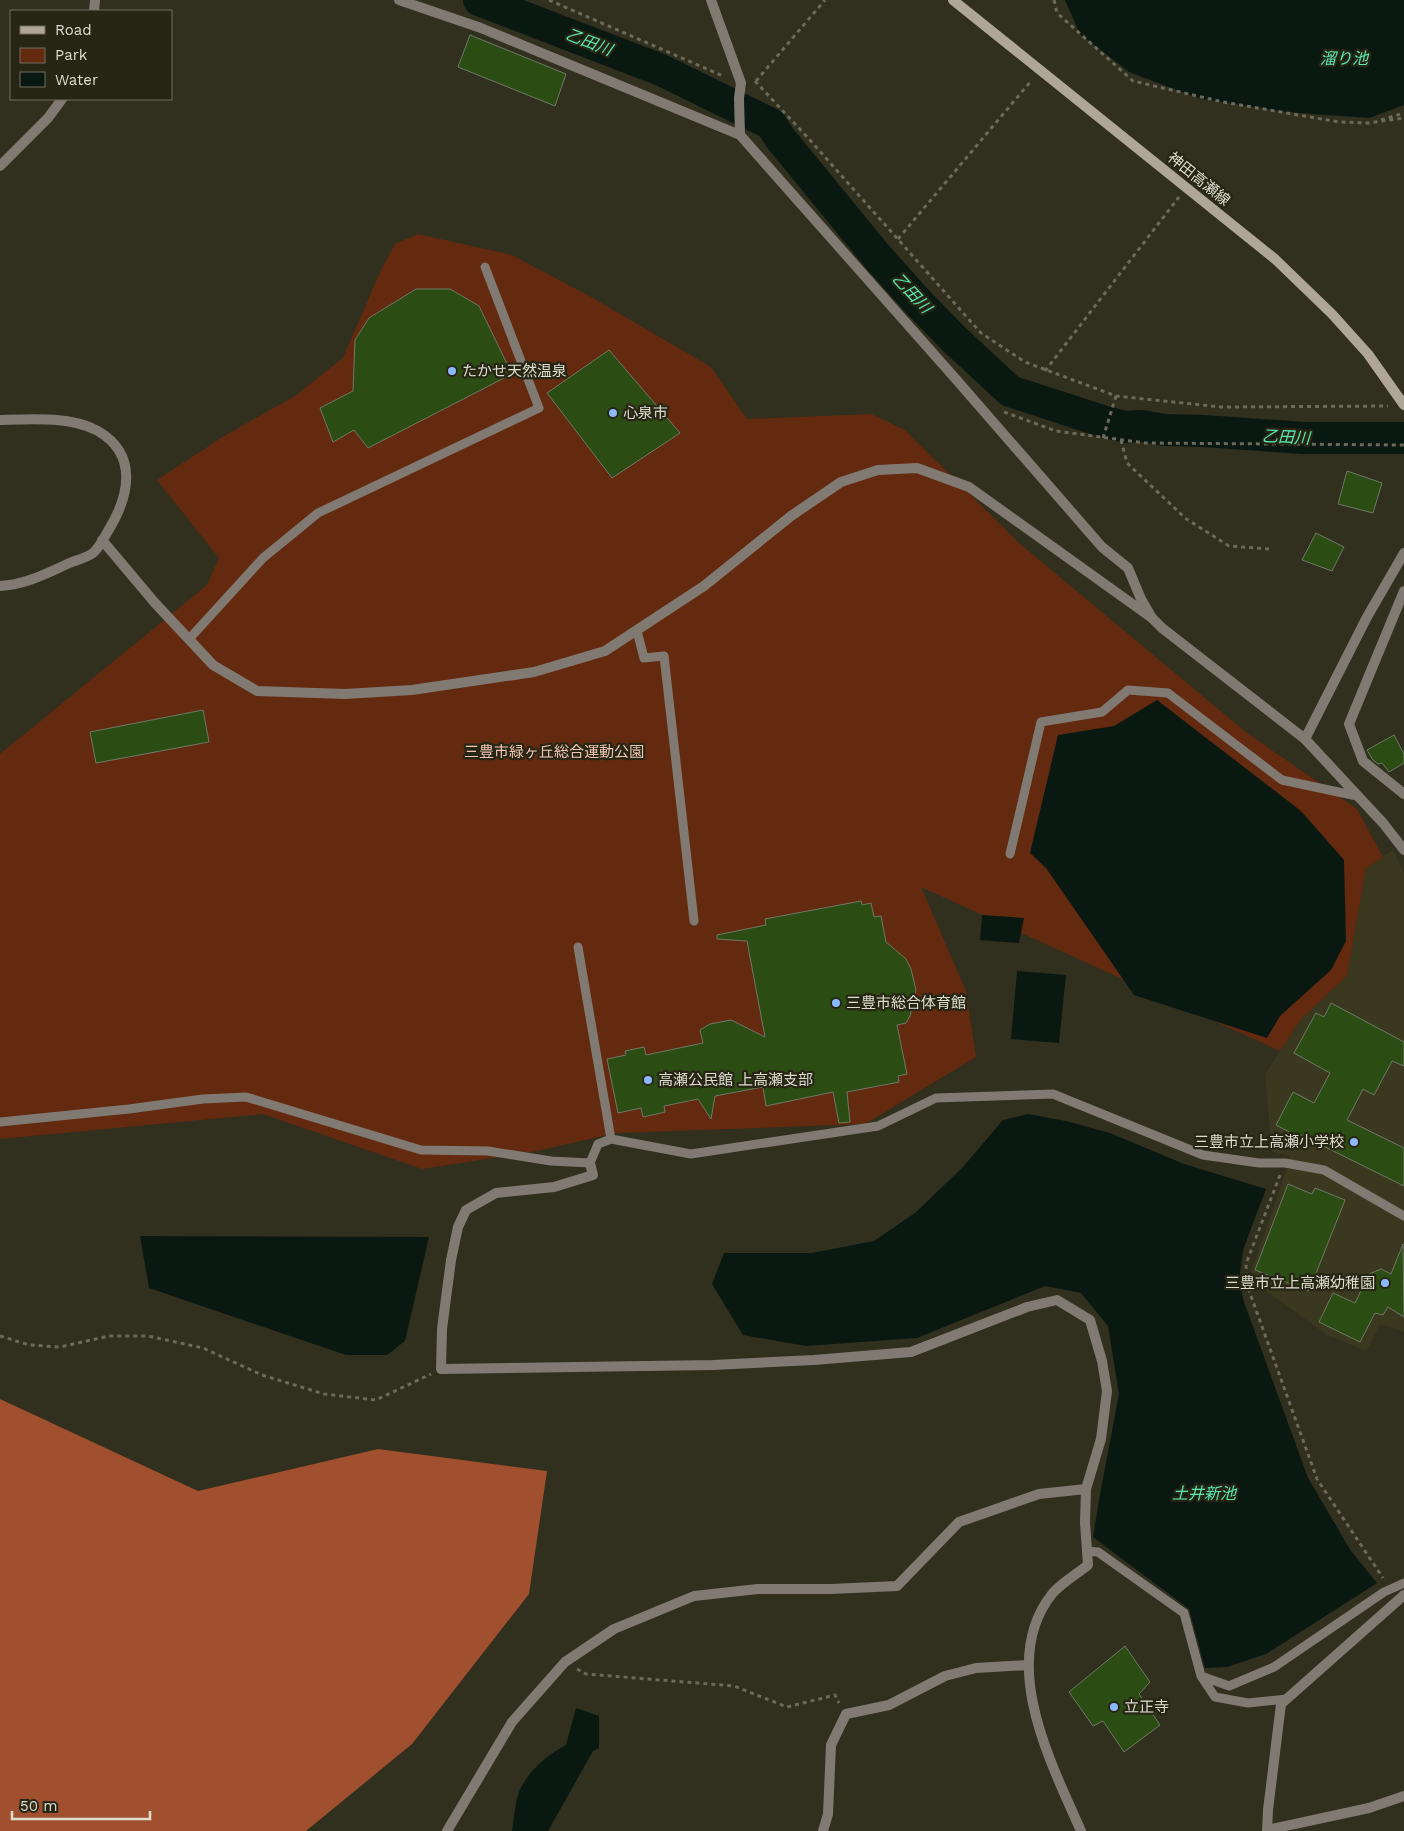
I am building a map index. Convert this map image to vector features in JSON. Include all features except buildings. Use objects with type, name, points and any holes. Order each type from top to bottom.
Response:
[{"type":"main road","name":"神田高瀬線","points":[[953,0],[1275,259],[1332,314],[1368,354],[1399,406]]},
{"type":"street","points":[[399,0],[481,28],[740,135],[1102,547],[1128,568],[1141,599],[1152,618]]},
{"type":"street","points":[[711,0],[741,84],[739,98],[740,135]]},
{"type":"street","points":[[0,166],[48,118],[61,100]]},
{"type":"street","points":[[0,420],[34,419],[70,422],[98,431],[117,448],[126,464],[126,488],[117,515],[93,553],[36,578],[10,586],[0,586]]},
{"type":"street","points":[[102,540],[155,603],[190,638],[213,665],[257,690],[345,694],[412,690],[534,672],[605,651],[704,586],[790,516],[841,482],[878,470],[917,468],[969,487],[1152,618],[1162,628],[1305,739],[1383,823],[1404,850]]},
{"type":"street","points":[[1305,739],[1367,617],[1404,553]]},
{"type":"street","points":[[1404,591],[1349,724],[1363,761],[1404,794]]},
{"type":"street","points":[[590,1163],[593,1175],[554,1187],[496,1193],[466,1210],[458,1227],[451,1260],[442,1329],[441,1369],[713,1365],[814,1360],[911,1352],[1027,1307],[1057,1300],[1090,1320],[1102,1361],[1107,1391],[1101,1439],[1086,1489],[1085,1523],[1088,1565],[1052,1593],[1037,1620],[1029,1647],[1028,1665],[1028,1676],[1034,1708],[1057,1777],[1081,1831]]},
{"type":"street","points":[[447,1831],[512,1722],[565,1662],[614,1630],[694,1596],[758,1589],[832,1589],[897,1586],[959,1522],[1039,1494],[1086,1489]]},
{"type":"street","points":[[1404,1596],[1281,1704],[1267,1830],[1369,1808],[1404,1796]]},
{"type":"street","points":[[823,1831],[828,1814],[831,1744],[846,1714],[889,1705],[945,1676],[976,1668],[1028,1665]]},
{"type":"lane","points":[[190,638],[263,558],[318,513],[539,408],[486,267]]},
{"type":"lane","points":[[637,631],[644,658],[664,656],[694,921]]},
{"type":"lane","points":[[1010,854],[1041,722],[1102,712],[1128,690],[1168,693],[1282,780],[1358,796]]},
{"type":"lane","points":[[578,947],[611,1139]]},
{"type":"lane","points":[[0,1122],[129,1109],[203,1099],[246,1097],[422,1150],[488,1150],[551,1161],[590,1163],[598,1144],[611,1139],[691,1154],[878,1126],[936,1098],[1053,1094],[1203,1155],[1324,1170],[1404,1216]]},
{"type":"lane","points":[[1087,1551],[1098,1552],[1184,1613],[1201,1676],[1215,1697],[1248,1703],[1287,1699]]},
{"type":"lane","points":[[1201,1676],[1229,1686],[1274,1667],[1384,1592],[1404,1583]]},
{"type":"path","points":[[549,0],[741,84],[756,81],[824,0]]},
{"type":"path","points":[[1054,0],[1057,13],[1133,81],[1223,102],[1340,122],[1368,123],[1404,118]]},
{"type":"path","points":[[898,239],[1040,70]]},
{"type":"path","points":[[756,81],[981,333],[1025,362],[1116,396],[1221,407],[1399,406]]},
{"type":"path","points":[[1368,123],[1404,113]]},
{"type":"path","points":[[1045,370],[1186,188]]},
{"type":"path","points":[[1103,438],[1116,396]]},
{"type":"path","points":[[1002,411],[1056,431],[1145,443],[1404,445]]},
{"type":"path","points":[[1121,440],[1127,463],[1185,518],[1229,546],[1270,549]]},
{"type":"path","points":[[1285,1164],[1246,1264],[1247,1285],[1317,1479],[1390,1589]]},
{"type":"path","points":[[0,1336],[29,1345],[60,1347],[108,1336],[148,1336],[203,1348],[262,1375],[324,1394],[376,1400],[441,1369]]},
{"type":"path","points":[[565,1662],[586,1674],[734,1686],[787,1707],[834,1695],[846,1714]]},
{"type":"shaded area","points":[[1393,850],[1404,873],[1404,1332],[1381,1324],[1366,1351],[1327,1335],[1262,1288],[1251,1272],[1291,1156],[1272,1152],[1265,1074],[1301,1019],[1347,976],[1366,868]]},
{"type":"shaded area","points":[[0,1399],[198,1491],[378,1449],[547,1471],[529,1594],[412,1744],[306,1831],[0,1831]]},
{"type":"green space","name":"三豊市緑ヶ丘総合運動公園","points":[[418,234],[512,255],[591,297],[711,367],[747,419],[871,414],[905,430],[1019,543],[1247,733],[1357,809],[1383,857],[1366,868],[1347,976],[1301,1019],[1280,1051],[921,887],[966,991],[976,1057],[865,1124],[616,1133],[537,1151],[422,1169],[263,1114],[0,1139],[0,754],[207,585],[219,558],[157,480],[224,436],[295,396],[343,358],[380,272],[395,244]]},
{"type":"water","name":"溜り池","points":[[1065,0],[1404,0],[1404,105],[1369,118],[1286,112],[1201,99],[1129,72],[1080,34]]},
{"type":"water","points":[[1157,700],[1301,811],[1344,860],[1346,941],[1331,970],[1280,1016],[1267,1038],[1134,995],[1046,868],[1030,853],[1058,735],[1114,726]]},
{"type":"water","points":[[982,915],[1024,918],[1019,943],[980,940]]},
{"type":"water","points":[[1017,971],[1066,975],[1059,1043],[1011,1039]]},
{"type":"water","name":"土井新池","points":[[1028,1114],[1066,1121],[1110,1133],[1184,1164],[1266,1189],[1243,1250],[1239,1281],[1244,1302],[1308,1478],[1351,1551],[1377,1583],[1266,1654],[1227,1667],[1205,1668],[1189,1609],[1093,1537],[1119,1394],[1108,1326],[1081,1293],[1045,1286],[917,1338],[806,1346],[743,1335],[712,1284],[724,1253],[812,1253],[874,1241],[915,1213],[963,1167],[1003,1120]]},
{"type":"water","points":[[140,1236],[429,1237],[405,1341],[387,1355],[346,1355],[149,1288]]},
{"type":"water","points":[[576,1708],[599,1716],[599,1748],[593,1751],[548,1831],[512,1831],[516,1801],[523,1784],[539,1764],[566,1745]]},
{"type":"waterway","name":"乙田川","points":[[479,0],[661,70],[771,124],[780,138],[875,254],[916,300],[954,339],[1010,391],[1126,427],[1142,426],[1165,430],[1304,438],[1404,438]]},
{"type":"place","name":"たかせ天然温泉","points":[[452,371]]},
{"type":"place","name":"心泉市","points":[[613,413]]},
{"type":"place","name":"三豊市総合体育館","points":[[836,1003]]},
{"type":"place","name":"高瀬公民館 上高瀬支部","points":[[648,1080]]},
{"type":"place","name":"三豊市立上高瀬小学校","points":[[1354,1142]]},
{"type":"place","name":"三豊市立上高瀬幼稚園","points":[[1385,1283]]},
{"type":"place","name":"立正寺","points":[[1114,1707]]}]
